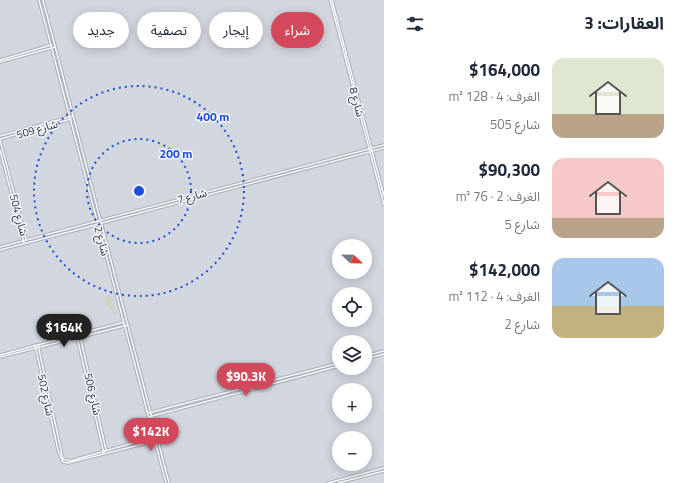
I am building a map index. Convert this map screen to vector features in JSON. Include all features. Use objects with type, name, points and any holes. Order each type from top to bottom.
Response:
[{"type":"street","name":"شارع 2","points":[[39,0],[166,483]]},
{"type":"street","name":"شارع 2","points":[[43,0],[169,483]]},
{"type":"street","name":"شارع 8","points":[[331,0],[384,196]]},
{"type":"street","points":[[0,61],[50,45]]},
{"type":"street","points":[[0,61],[55,47]]},
{"type":"street","name":"شارع 509","points":[[0,136],[73,116]]},
{"type":"street","name":"شارع 509","points":[[0,140],[74,119]]},
{"type":"street","name":"شارع 504","points":[[0,140],[10,185]]},
{"type":"street","points":[[77,147],[81,146]]},
{"type":"street","name":"شارع 7","points":[[0,248],[97,221],[384,147]]},
{"type":"street","name":"شارع 504","points":[[0,150],[25,240],[27,242]]},
{"type":"street","name":"شارع 8","points":[[371,150],[384,205]]},
{"type":"street","name":"شارع 7","points":[[0,248],[102,223],[371,150]]},
{"type":"street","points":[[78,336],[124,322]]},
{"type":"street","points":[[0,356],[128,325]]},
{"type":"street","name":"شارع 506","points":[[78,336],[105,454]]},
{"type":"street","name":"شارع 502","points":[[37,346],[58,444],[65,460],[70,461],[84,458]]},
{"type":"street","points":[[372,354],[384,351]]},
{"type":"street","points":[[372,357],[384,354]]},
{"type":"street","points":[[148,413],[332,365]]},
{"type":"street","points":[[149,417],[332,368]]},
{"type":"street","points":[[84,458],[154,437]]},
{"type":"street","points":[[84,458],[155,441]]},
{"type":"street","points":[[328,483],[384,470]]},
{"type":"street","points":[[338,483],[384,470]]},
{"type":"shaded area","points":[[0,0],[384,0],[384,483],[0,483]]},
{"type":"green space","points":[[111,295],[116,316],[106,304],[104,297]]}]
